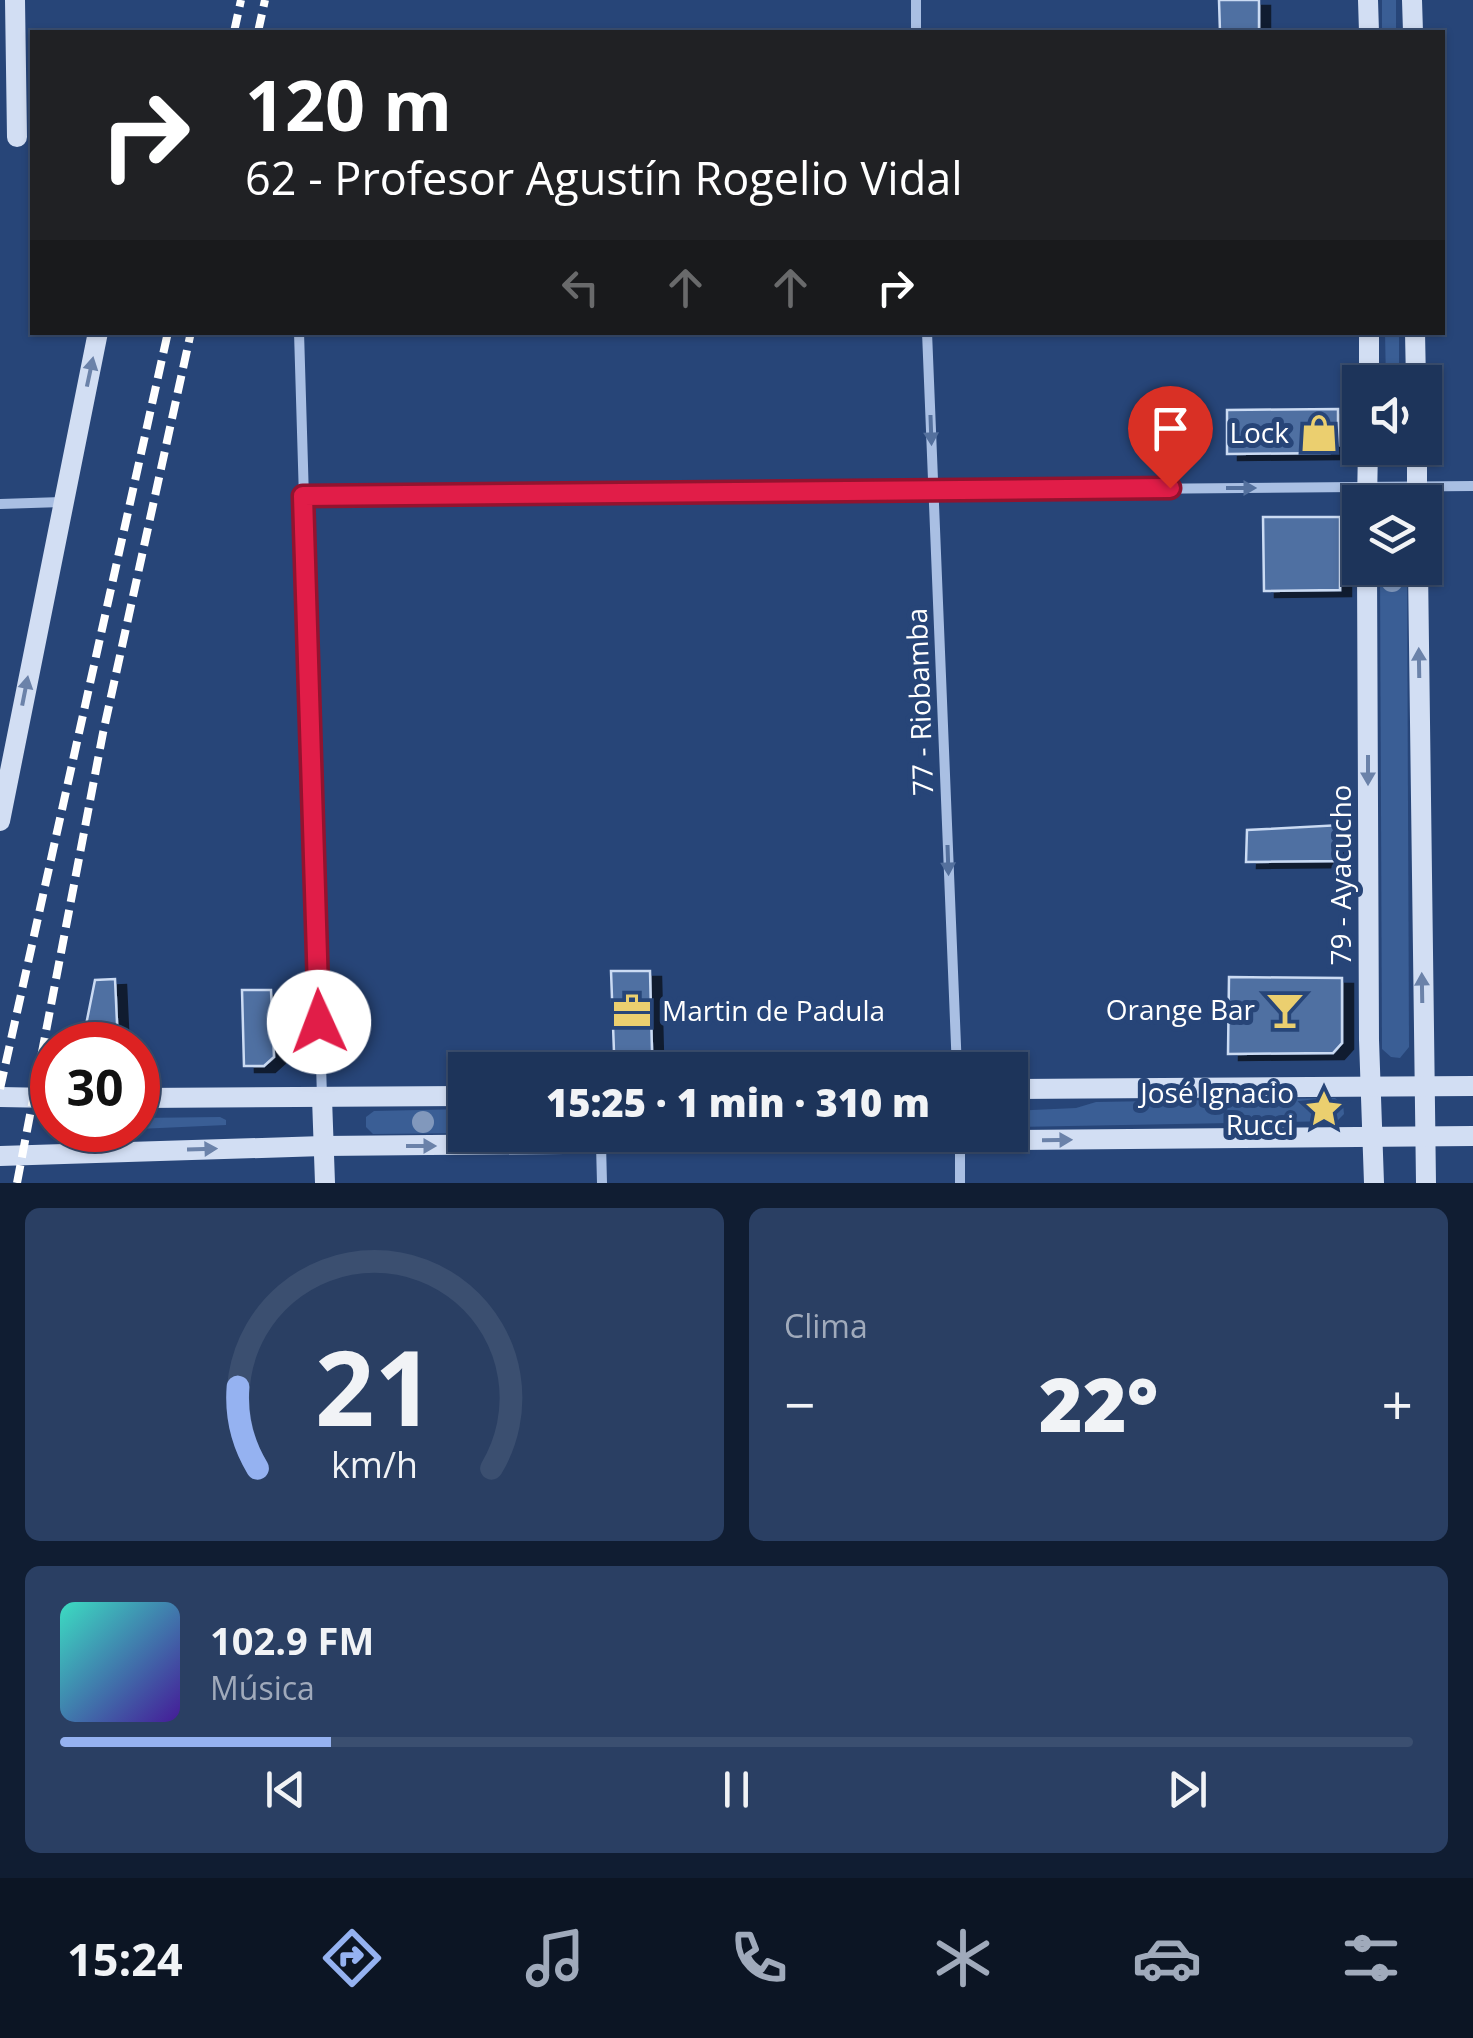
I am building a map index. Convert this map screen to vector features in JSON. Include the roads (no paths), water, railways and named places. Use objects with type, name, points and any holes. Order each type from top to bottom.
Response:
[{"type":"main road","points":[[15,0],[16,137]]},
{"type":"main road","points":[[1368,0],[1369,30]]},
{"type":"main road","points":[[1412,0],[1413,30]]},
{"type":"main road","points":[[0,821],[97,335]]},
{"type":"main road","points":[[1369,335],[1369,365]]},
{"type":"main road","points":[[1416,335],[1416,365]]},
{"type":"main road","name":"79 - Ayacucho","points":[[1368,585],[1370,1084],[1374,1183]]},
{"type":"main road","points":[[1418,585],[1426,1183]]},
{"type":"main road","points":[[1028,1089],[1473,1086]]},
{"type":"main road","points":[[160,1098],[448,1096]]},
{"type":"main road","points":[[0,1097],[30,1098]]},
{"type":"main road","points":[[322,1098],[325,1183]]},
{"type":"main road","points":[[1028,1138],[1473,1136]]},
{"type":"main road","points":[[0,1156],[448,1143]]},
{"type":"street","points":[[916,0],[916,30]]},
{"type":"street","points":[[299,335],[322,1098]]},
{"type":"street","name":"77 - Riobamba","points":[[927,335],[956,1052]]},
{"type":"street","points":[[1442,491],[1473,486]]},
{"type":"street","points":[[303,496],[934,490],[1342,495]]},
{"type":"street","points":[[0,504],[62,502]]},
{"type":"street","points":[[602,1152],[602,1183]]},
{"type":"street","points":[[960,1152],[960,1183]]},
{"type":"railway","points":[[234,30],[241,0]]},
{"type":"railway","points":[[258,30],[265,0]]},
{"type":"railway","points":[[0,1089],[167,335]]},
{"type":"railway","points":[[17,1183],[103,733],[190,335]]},
{"type":"place","name":"Lock","points":[[1319,433]]},
{"type":"place","name":"Orange Bar","points":[[1285,1010]]},
{"type":"place","name":"Martin de Padula","points":[[632,1011]]},
{"type":"place","name":"José Ignacio Rucci","points":[[1324,1109]]}]
